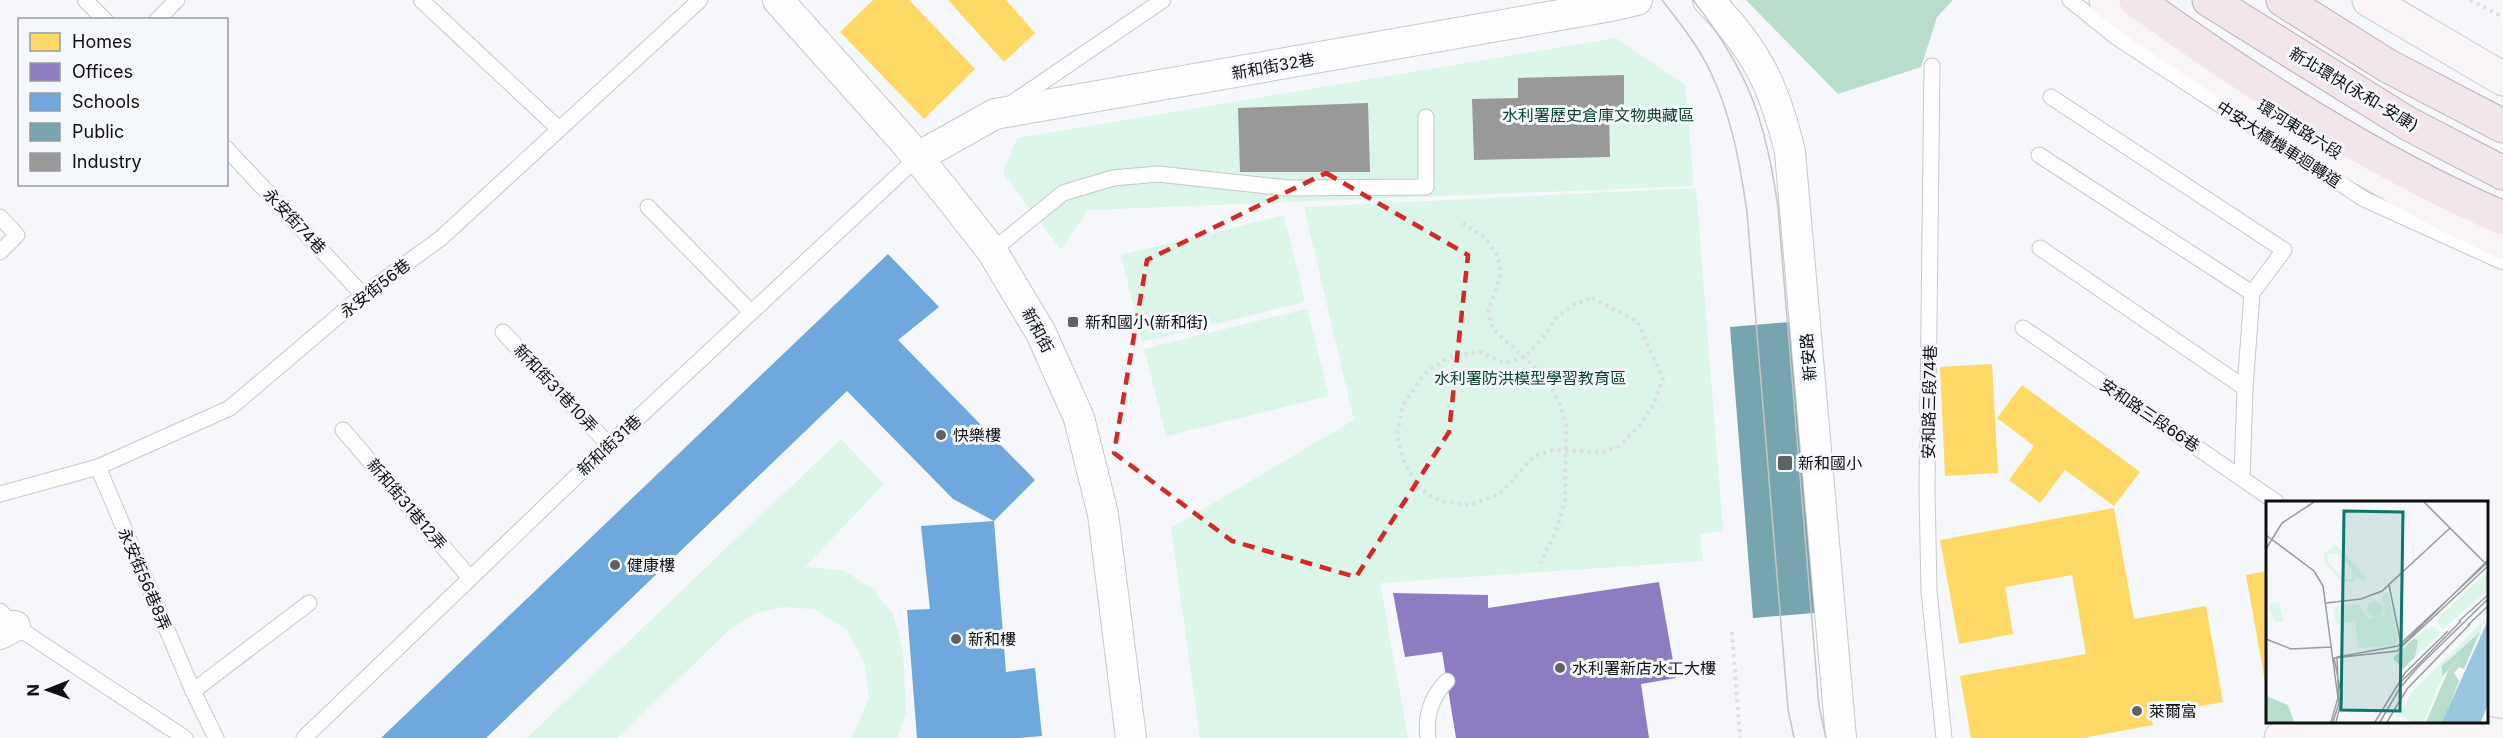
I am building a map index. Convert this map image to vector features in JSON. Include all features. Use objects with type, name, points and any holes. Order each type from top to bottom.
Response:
[{"type":"highway","points":[[2136,0],[2309,115],[2409,171],[2503,218]]},
{"type":"highway","name":"新北環快(永和-安康)","points":[[2208,0],[2407,123],[2503,173]]},
{"type":"highway","points":[[2283,0],[2388,66],[2503,126]]},
{"type":"main road","name":"環河東路六段","points":[[2106,0],[2142,27],[2314,141],[2446,215],[2503,242]]},
{"type":"main road","points":[[2369,0],[2503,79]]},
{"type":"main road","points":[[2281,738],[2353,729],[2420,727],[2486,732]]},
{"type":"street","name":"新和街","points":[[778,0],[918,157],[992,251],[1041,333],[1079,418],[1103,514],[1131,738]]},
{"type":"street","name":"新和街32巷","points":[[918,157],[995,114],[1637,0]]},
{"type":"street","name":"新安路","points":[[1708,0],[1748,45],[1763,72],[1774,96],[1790,152],[1841,738]]},
{"type":"lane","points":[[85,0],[103,18]]},
{"type":"lane","points":[[159,18],[177,0]]},
{"type":"lane","points":[[421,0],[559,129]]},
{"type":"lane","name":"永安街56巷","points":[[2,490],[98,467],[230,408],[363,295],[441,238],[700,0]]},
{"type":"lane","points":[[995,114],[1163,0]]},
{"type":"lane","name":"中安大橋機車迴轉道","points":[[2070,0],[2116,37],[2364,199],[2503,262]]},
{"type":"lane","name":"安和路三段74巷","points":[[1932,66],[1929,591],[1944,738]]},
{"type":"lane","points":[[2051,97],[2284,250],[2252,293],[2244,388],[2242,478]]},
{"type":"lane","points":[[992,251],[1063,193],[1113,178],[1158,174],[1287,188],[1426,188],[1426,117]]},
{"type":"lane","name":"永安街74巷","points":[[228,150],[363,295]]},
{"type":"lane","points":[[2039,155],[2252,293]]},
{"type":"lane","name":"新和街31巷","points":[[304,738],[609,445],[918,157]]},
{"type":"lane","points":[[648,207],[751,312]]},
{"type":"lane","points":[[0,217],[17,235],[0,252]]},
{"type":"lane","points":[[2040,248],[2244,388]]},
{"type":"lane","name":"安和路三段66巷","points":[[2023,328],[2275,501]]},
{"type":"lane","name":"新和街31巷10弄","points":[[503,332],[609,445]]},
{"type":"lane","name":"新和街31巷12弄","points":[[343,430],[470,578]]},
{"type":"lane","name":"永安街56巷8弄","points":[[98,467],[193,691],[216,738]]},
{"type":"lane","points":[[193,691],[309,603]]},
{"type":"lane","points":[[5,624],[185,738]]},
{"type":"lane","points":[[1428,738],[1428,712],[1436,692],[1447,681]]},
{"type":"path","points":[[2470,0],[2503,17]]},
{"type":"path","points":[[1463,223],[1485,238],[1498,256],[1501,274],[1488,312],[1492,329],[1547,378],[1559,402],[1566,424],[1565,501],[1557,528],[1541,563]]},
{"type":"path","points":[[1592,298],[1637,321],[1663,378],[1654,404],[1638,427],[1619,446],[1603,452],[1553,450],[1534,456],[1500,494],[1470,505],[1440,501],[1419,488],[1404,462],[1396,435],[1402,407],[1424,374],[1449,357],[1480,352],[1505,363],[1525,357],[1545,335],[1554,320],[1573,304],[1592,298]]},
{"type":"path","points":[[1732,632],[1740,738]]},
{"type":"highlighted area","points":[[1326,173],[1468,255],[1449,432],[1356,577],[1232,541],[1114,453],[1147,260]]},
{"type":"green space","points":[[1746,0],[1953,0],[1937,17],[1921,67],[1838,94]]},
{"type":"green space","name":"水利署歷史倉庫文物典藏區","points":[[1616,38],[1685,85],[1694,186],[1088,210],[1061,250],[1003,173],[1017,138]]},
{"type":"green space","name":"水利署防洪模型學習教育區","points":[[1696,188],[1723,531],[1700,534],[1703,561],[1380,583],[1408,738],[1200,738],[1171,528],[1354,420],[1304,207]]},
{"type":"green space","points":[[1284,215],[1305,302],[1142,342],[1121,255]]},
{"type":"green space","points":[[1307,309],[1329,396],[1166,436],[1144,349]]},
{"type":"green space","points":[[841,439],[884,484],[805,567],[843,570],[874,590],[893,614],[903,650],[906,714],[897,738],[852,738],[869,698],[864,662],[847,630],[814,609],[782,607],[756,613],[728,631],[617,738],[527,738]]},
{"type":"building: Homes","points":[[873,0],[909,0],[975,69],[924,119],[840,32]]},
{"type":"building: Homes","points":[[948,0],[1006,0],[1035,33],[1004,62]]},
{"type":"building: Homes","points":[[1992,364],[1998,473],[1945,476],[1940,367]]},
{"type":"building: Homes","points":[[2022,385],[2140,472],[2114,506],[2065,470],[2040,503],[2009,480],[2034,446],[1997,418]]},
{"type":"building: Homes","points":[[2114,508],[2134,619],[2206,606],[2223,702],[2151,715],[2153,725],[2083,738],[1971,738],[1960,676],[2086,654],[2072,575],[2005,587],[2013,634],[1959,644],[1940,540]]},
{"type":"building: Homes","points":[[2266,571],[2266,687],[2246,575]]},
{"type":"building: Offices","name":"水利署新店水工大樓","points":[[1659,582],[1676,678],[1641,684],[1649,738],[1456,738],[1442,652],[1405,657],[1393,593],[1488,595],[1488,608]]},
{"type":"building: Schools","name":"健康樓","points":[[888,254],[939,307],[898,340],[1035,480],[994,521],[953,499],[847,391],[486,738],[381,738]]},
{"type":"building: Schools","name":"新和樓","points":[[994,521],[1006,672],[1035,668],[1042,736],[917,738],[907,610],[930,609],[921,526]]},
{"type":"building: Public","points":[[1814,320],[1837,611],[1753,618],[1730,327]]},
{"type":"building: Industry","points":[[1624,75],[1624,110],[1609,111],[1610,157],[1474,160],[1472,99],[1518,98],[1518,78]]},
{"type":"building: Industry","points":[[1368,103],[1370,172],[1240,172],[1238,108]]},
{"type":"tram line","points":[[1662,0],[1695,45],[1711,73],[1730,124],[1741,177],[1747,212],[1788,709],[1794,738]]},
{"type":"tram line","points":[[1693,0],[1728,50],[1752,97],[1773,177],[1778,208],[1819,706],[1826,738]]},
{"type":"place","name":"新和國小(新和街)","points":[[1073,322]]},
{"type":"place","name":"快樂樓","points":[[941,435]]},
{"type":"place","name":"新和國小","points":[[1785,463]]},
{"type":"place","name":"健康樓","points":[[615,565]]},
{"type":"place","name":"新和樓","points":[[956,639]]},
{"type":"place","name":"水利署新店水工大樓","points":[[1560,668]]},
{"type":"place","name":"萊爾富","points":[[2137,711]]}]
